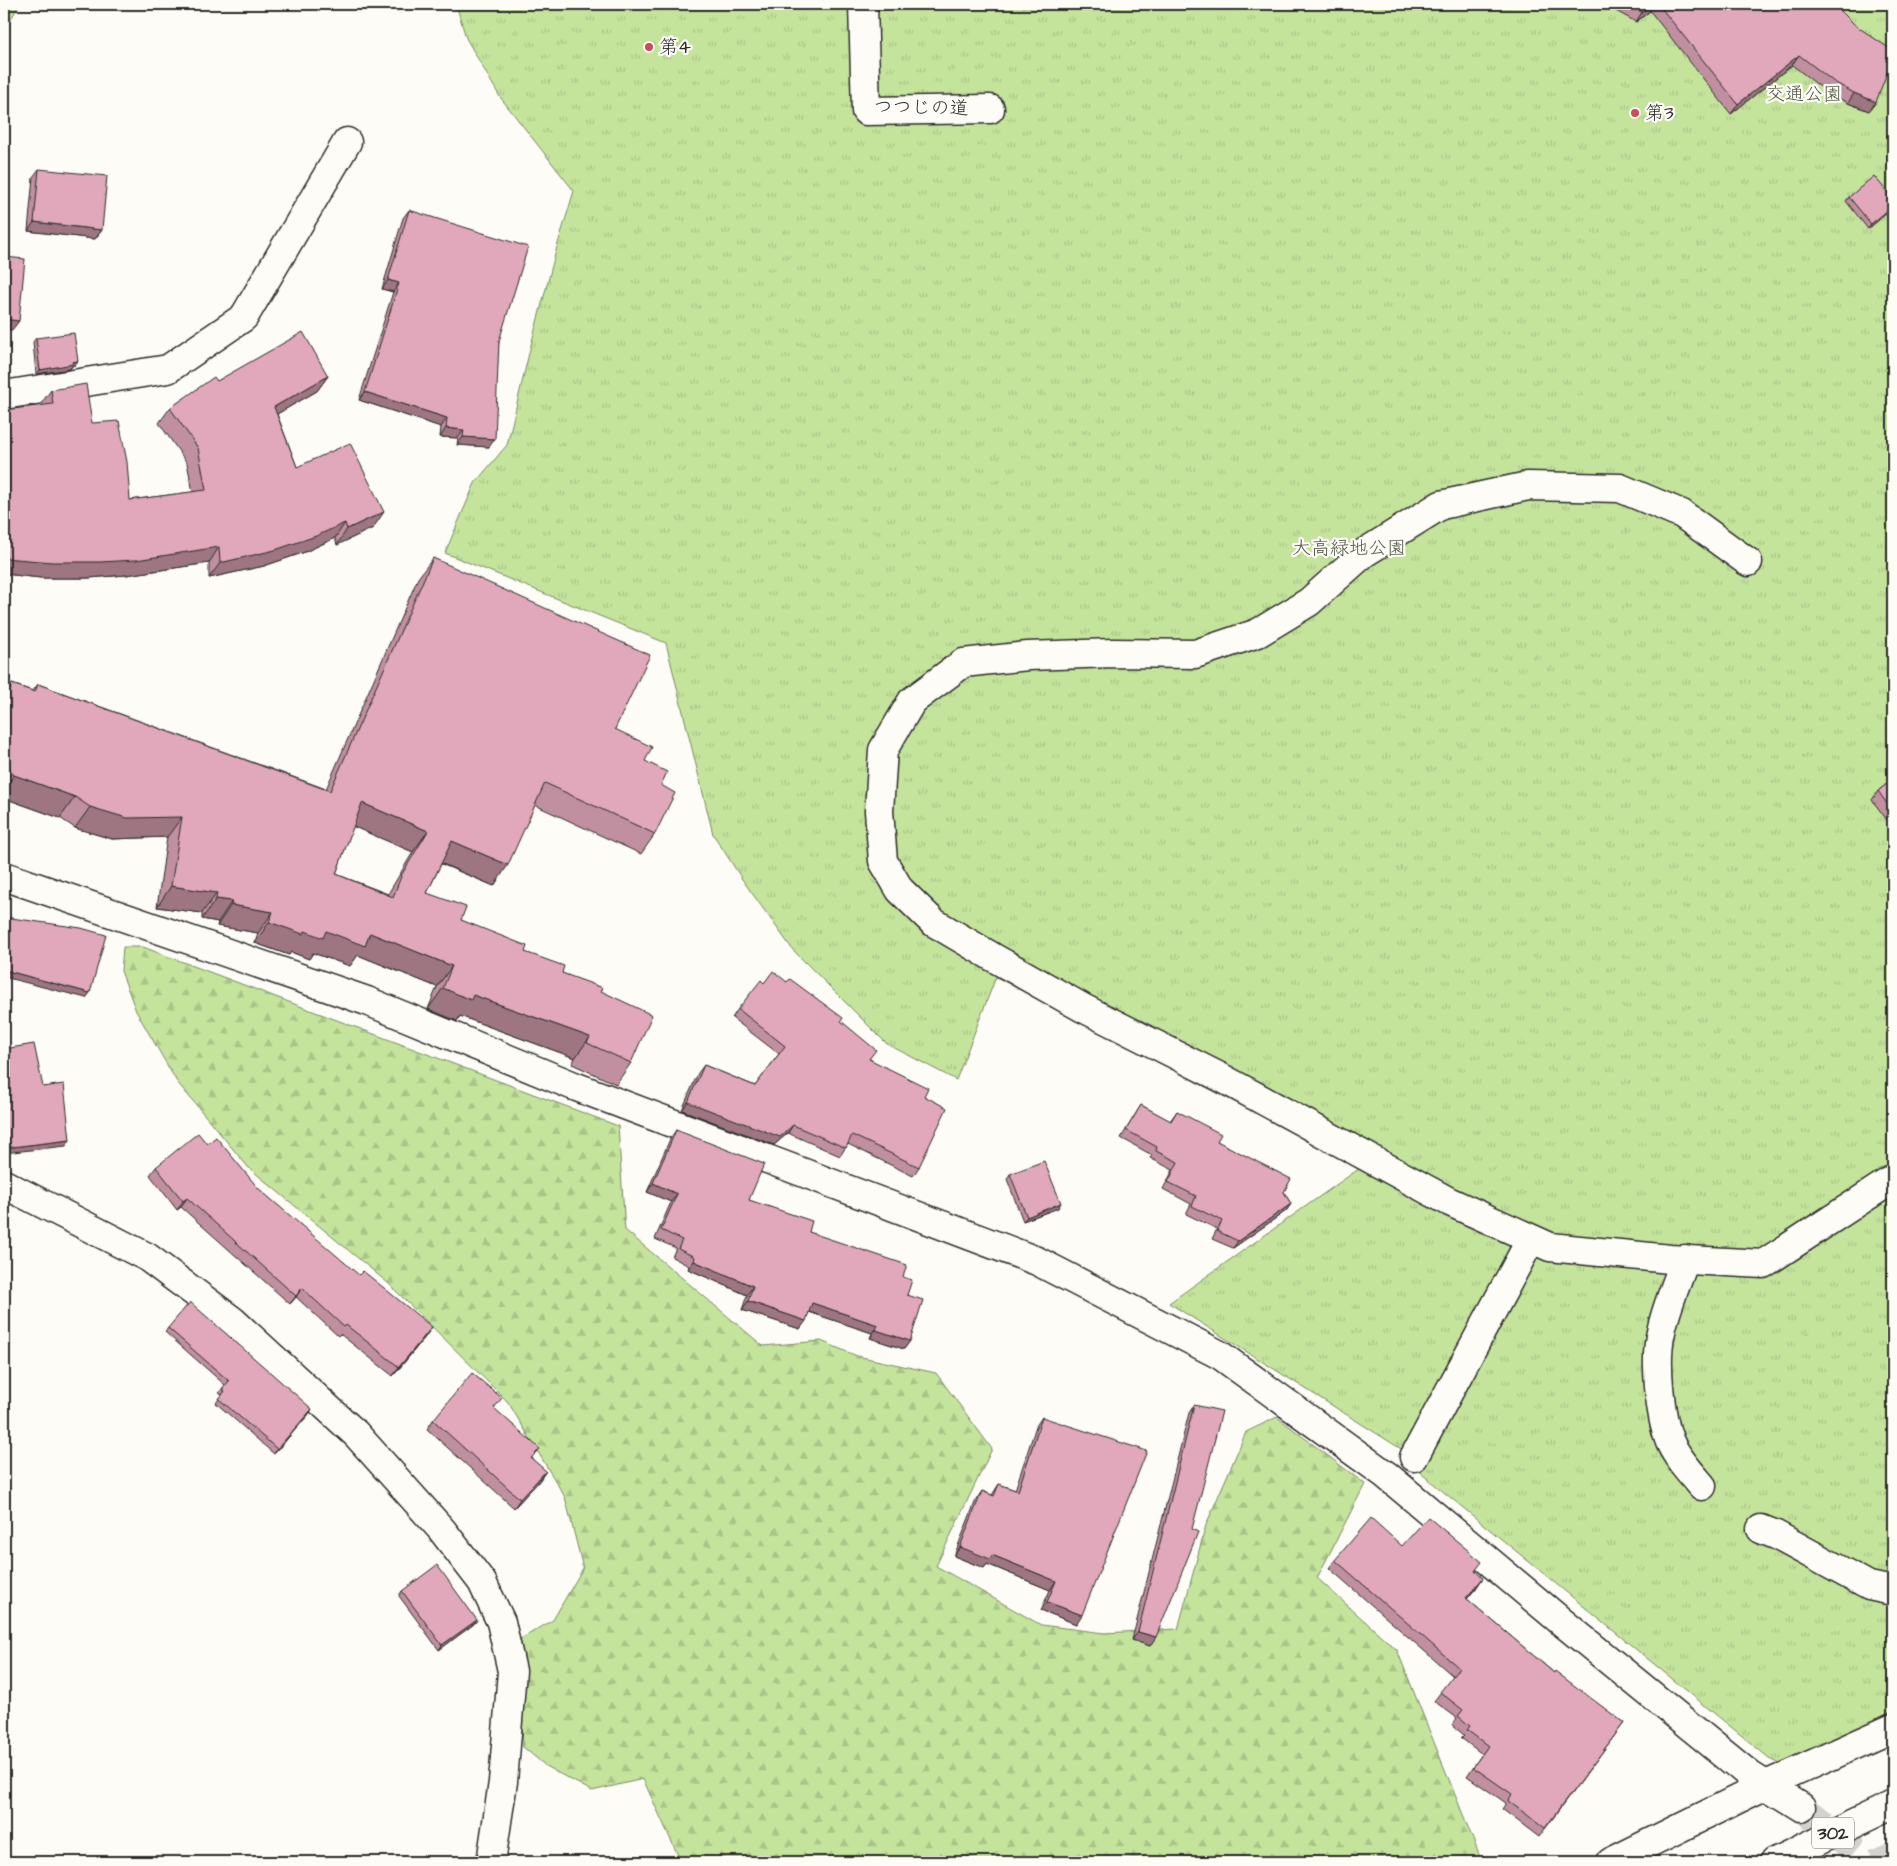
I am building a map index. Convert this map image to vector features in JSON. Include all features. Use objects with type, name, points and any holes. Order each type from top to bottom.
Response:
[{"type":"main road","name":"つつじの道","points":[[863,4],[866,111],[990,109]]},
{"type":"main road","points":[[4,396],[168,369],[244,317],[347,142]]},
{"type":"main road","points":[[1748,562],[1682,514],[1620,488],[1528,486],[1441,505],[1364,553],[1309,602],[1258,633],[1195,654],[1113,653],[1037,656],[964,663],[912,701],[883,750],[879,811],[883,861],[900,890],[933,922],[1083,1008],[1222,1078],[1450,1202],[1550,1248],[1685,1260],[1763,1264],[1893,1178]]},
{"type":"main road","points":[[4,876],[367,1002],[574,1086],[1038,1262],[1220,1355],[1386,1475],[1570,1629],[1751,1776],[1801,1807]]},
{"type":"main road","points":[[4,1184],[147,1257],[233,1321],[356,1434],[442,1530],[482,1582],[501,1622],[512,1671],[503,1782],[492,1862]]},
{"type":"main road","points":[[1414,1457],[1531,1239]]},
{"type":"main road","points":[[1685,1260],[1667,1307],[1660,1335],[1660,1392],[1664,1419],[1671,1443],[1687,1468],[1702,1486]]},
{"type":"main road","points":[[1761,1529],[1776,1535],[1869,1586],[1893,1591]]},
{"type":"main road","points":[[1611,1862],[1766,1785],[1893,1728]]},
{"type":"main road","name":"302","points":[[1774,1862],[1893,1805]]},
{"type":"green space","points":[[4,4],[20,4],[7,25],[4,35]]},
{"type":"green space","name":"大高緑地公園","points":[[456,4],[1893,4],[1893,1721],[1792,1769],[1769,1758],[1423,1475],[1414,1457],[1169,1303],[1360,1168],[996,977],[956,1080],[887,1044],[793,950],[744,882],[713,834],[666,643],[445,553],[475,483],[507,445],[531,345],[574,191],[500,97],[466,38]]},
{"type":"green space","points":[[123,947],[143,947],[618,1126],[625,1230],[763,1346],[821,1341],[857,1356],[936,1373],[992,1449],[936,1566],[1041,1625],[1104,1633],[1178,1629],[1206,1525],[1246,1432],[1277,1417],[1365,1484],[1317,1578],[1397,1650],[1482,1862],[681,1862],[643,1779],[592,1791],[547,1767],[523,1747],[519,1640],[553,1620],[583,1568],[565,1497],[508,1402],[388,1283],[248,1167],[177,1082],[136,1011],[121,971]]},
{"type":"building","points":[[1627,4],[1653,4],[1642,12]]},
{"type":"building","points":[[1658,4],[1836,4],[1855,25],[1893,51],[1893,57],[1876,102],[1834,82],[1799,55],[1738,104]]},
{"type":"building","points":[[39,169],[107,176],[102,230],[34,222]]},
{"type":"building","points":[[1874,176],[1893,199],[1893,206],[1871,224],[1849,197]]},
{"type":"building","points":[[409,210],[528,247],[499,341],[495,439],[463,437],[464,430],[446,428],[447,418],[365,392],[399,283],[388,280]]},
{"type":"building","points":[[4,257],[25,259],[19,321],[4,319]]},
{"type":"building","points":[[303,332],[328,376],[274,407],[297,467],[350,443],[384,512],[347,529],[345,523],[316,536],[275,550],[220,563],[219,547],[136,560],[100,562],[52,562],[4,558],[4,410],[53,404],[51,390],[86,384],[92,423],[119,421],[127,462],[130,500],[206,490],[198,448],[170,408],[214,377],[217,381]]},
{"type":"building","points":[[74,333],[78,361],[72,362],[73,364],[40,370],[36,338]]},
{"type":"building","points":[[433,558],[650,655],[615,729],[652,747],[645,761],[667,772],[661,785],[675,793],[655,834],[545,783],[508,865],[452,841],[427,893],[466,907],[461,920],[527,946],[525,952],[564,966],[562,973],[603,988],[601,991],[652,1015],[631,1063],[587,1043],[590,1037],[473,995],[471,1000],[443,988],[452,966],[370,933],[365,946],[326,931],[323,938],[305,931],[303,934],[269,922],[273,912],[231,905],[232,901],[216,899],[217,893],[171,886],[182,817],[127,818],[90,807],[75,797],[14,775],[4,764],[4,706],[12,684],[35,692],[38,684],[330,791]],"holes":[[[362,803],[428,831],[402,874],[393,897],[336,874]]]},
{"type":"building","points":[[1893,779],[1893,812],[1878,791]]},
{"type":"building","points":[[4,917],[81,928],[106,935],[90,993],[4,970]]},
{"type":"building","points":[[773,971],[787,982],[790,979],[843,1018],[841,1021],[876,1050],[869,1059],[928,1088],[924,1096],[947,1108],[919,1167],[852,1135],[846,1148],[793,1125],[780,1137],[688,1102],[704,1065],[755,1086],[785,1046],[738,1009],[761,980],[764,983]]},
{"type":"building","points":[[34,1044],[43,1087],[64,1084],[70,1140],[4,1148],[4,1049]]},
{"type":"building","points":[[1141,1105],[1171,1121],[1177,1111],[1221,1134],[1217,1141],[1291,1179],[1284,1192],[1291,1204],[1238,1241],[1217,1231],[1222,1221],[1192,1206],[1196,1196],[1168,1182],[1178,1162],[1156,1151],[1157,1147],[1126,1130]]},
{"type":"building","points":[[676,1130],[764,1164],[749,1200],[812,1221],[809,1232],[907,1265],[903,1277],[912,1280],[907,1295],[923,1300],[910,1341],[876,1330],[878,1325],[812,1303],[806,1321],[748,1301],[753,1286],[694,1261],[695,1257],[678,1249],[682,1240],[661,1230],[677,1194],[653,1183]]},
{"type":"building","points":[[198,1133],[207,1144],[216,1137],[258,1188],[359,1275],[363,1271],[432,1327],[399,1367],[346,1325],[344,1327],[302,1288],[296,1296],[187,1198],[183,1201],[156,1167]]},
{"type":"building","points":[[1044,1161],[1061,1203],[1027,1217],[1010,1174]]},
{"type":"building","points":[[190,1302],[312,1409],[277,1449],[219,1399],[225,1391],[222,1389],[229,1381],[168,1328]]},
{"type":"building","points":[[472,1373],[502,1398],[494,1408],[540,1449],[531,1458],[546,1471],[520,1499],[433,1420]]},
{"type":"building","points":[[1194,1405],[1222,1411],[1192,1529],[1198,1532],[1156,1637],[1138,1632]]},
{"type":"building","points":[[1042,1417],[1147,1451],[1082,1615],[1047,1602],[1056,1581],[992,1555],[990,1559],[960,1547],[982,1491],[994,1496],[999,1484],[1018,1491]]},
{"type":"building","points":[[1428,1517],[1482,1562],[1475,1571],[1483,1578],[1466,1598],[1554,1673],[1555,1671],[1624,1723],[1545,1828],[1508,1801],[1512,1794],[1473,1767],[1488,1746],[1467,1730],[1470,1726],[1458,1716],[1463,1710],[1440,1692],[1459,1668],[1335,1560],[1371,1518],[1402,1546]]},
{"type":"building","points":[[437,1565],[477,1620],[442,1645],[402,1591]]},
{"type":"tunnel","points":[[1801,1807],[1870,1862]]},
{"type":"tunnel","points":[[1875,1862],[1893,1854]]},
{"type":"place","name":"第4","points":[[649,47]]},
{"type":"place","name":"第3","points":[[1635,113]]},
{"type":"park label","name":"交通公園","points":[[1804,94]]}]
